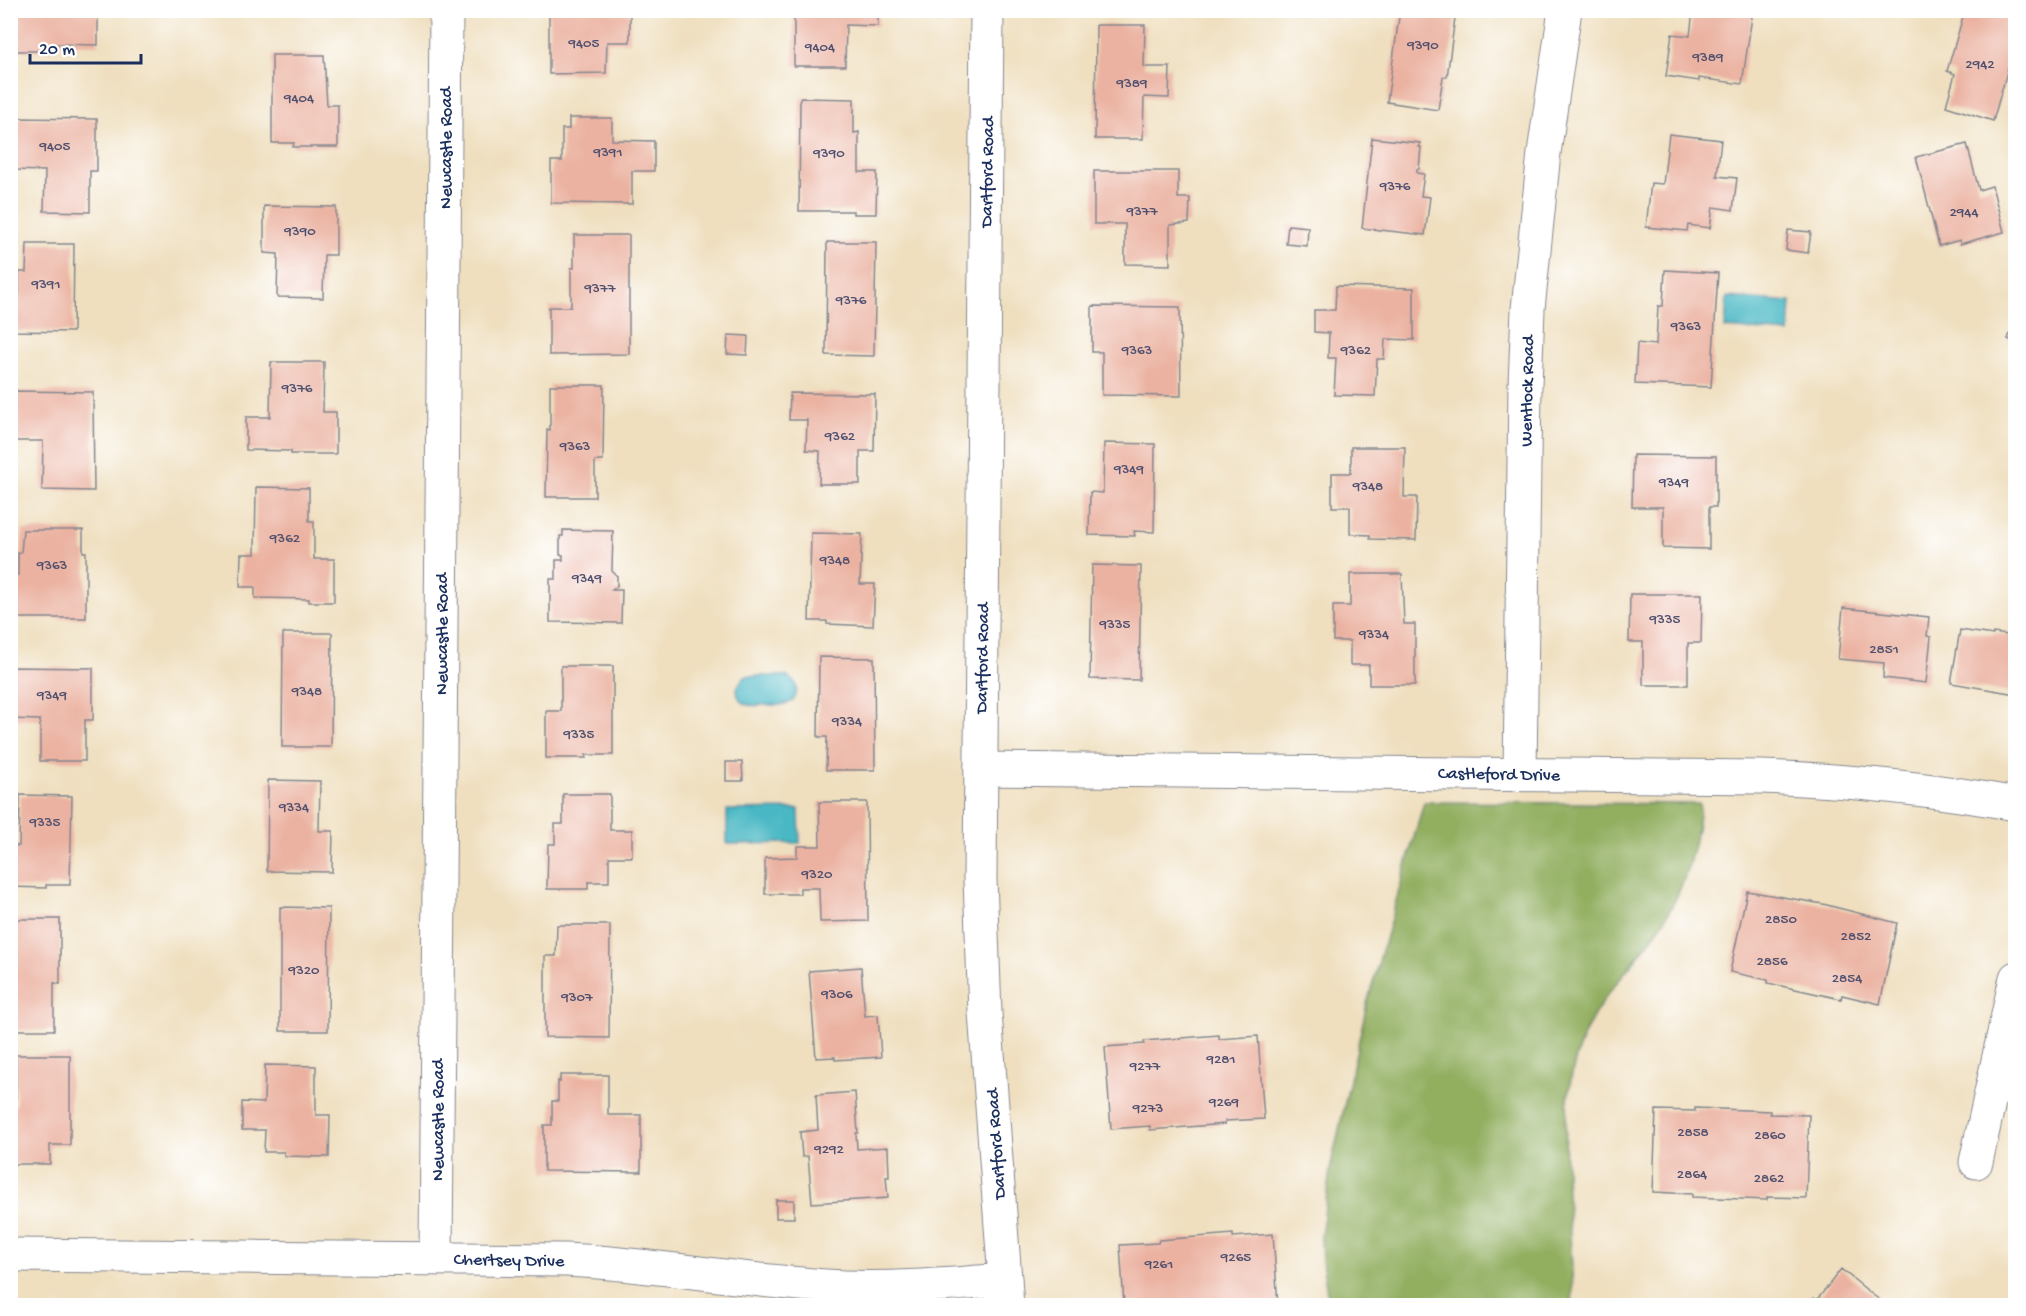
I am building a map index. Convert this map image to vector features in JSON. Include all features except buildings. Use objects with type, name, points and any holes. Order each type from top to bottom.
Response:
[{"type":"street","name":"Newcastle Road","points":[[436,1258],[446,10]]},
{"type":"street","name":"Dartford Road","points":[[987,10],[980,871],[982,965],[1006,1293]]},
{"type":"street","name":"Wentlock Road","points":[[1520,774],[1528,309],[1544,153],[1565,10]]},
{"type":"street","name":"Castleford Drive","points":[[981,769],[1743,776],[1842,781],[2016,804]]},
{"type":"street","points":[[1976,1162],[2016,978]]},
{"type":"street","name":"Chertsey Drive","points":[[10,1255],[591,1261],[785,1283],[845,1287],[914,1286],[1006,1293]]},
{"type":"green space","points":[[1424,802],[1700,804],[1695,842],[1677,897],[1658,930],[1608,994],[1591,1020],[1573,1069],[1566,1115],[1567,1187],[1573,1278],[1572,1305],[1329,1305],[1321,1238],[1330,1170],[1367,1004]]},
{"type":"water","points":[[1727,297],[1791,302],[1789,333],[1725,328]]},
{"type":"water","points":[[747,676],[787,676],[796,684],[795,697],[788,704],[783,705],[752,706],[745,704],[737,693],[737,688],[742,679]]},
{"type":"water","points":[[799,809],[800,843],[727,844],[727,810]]}]
